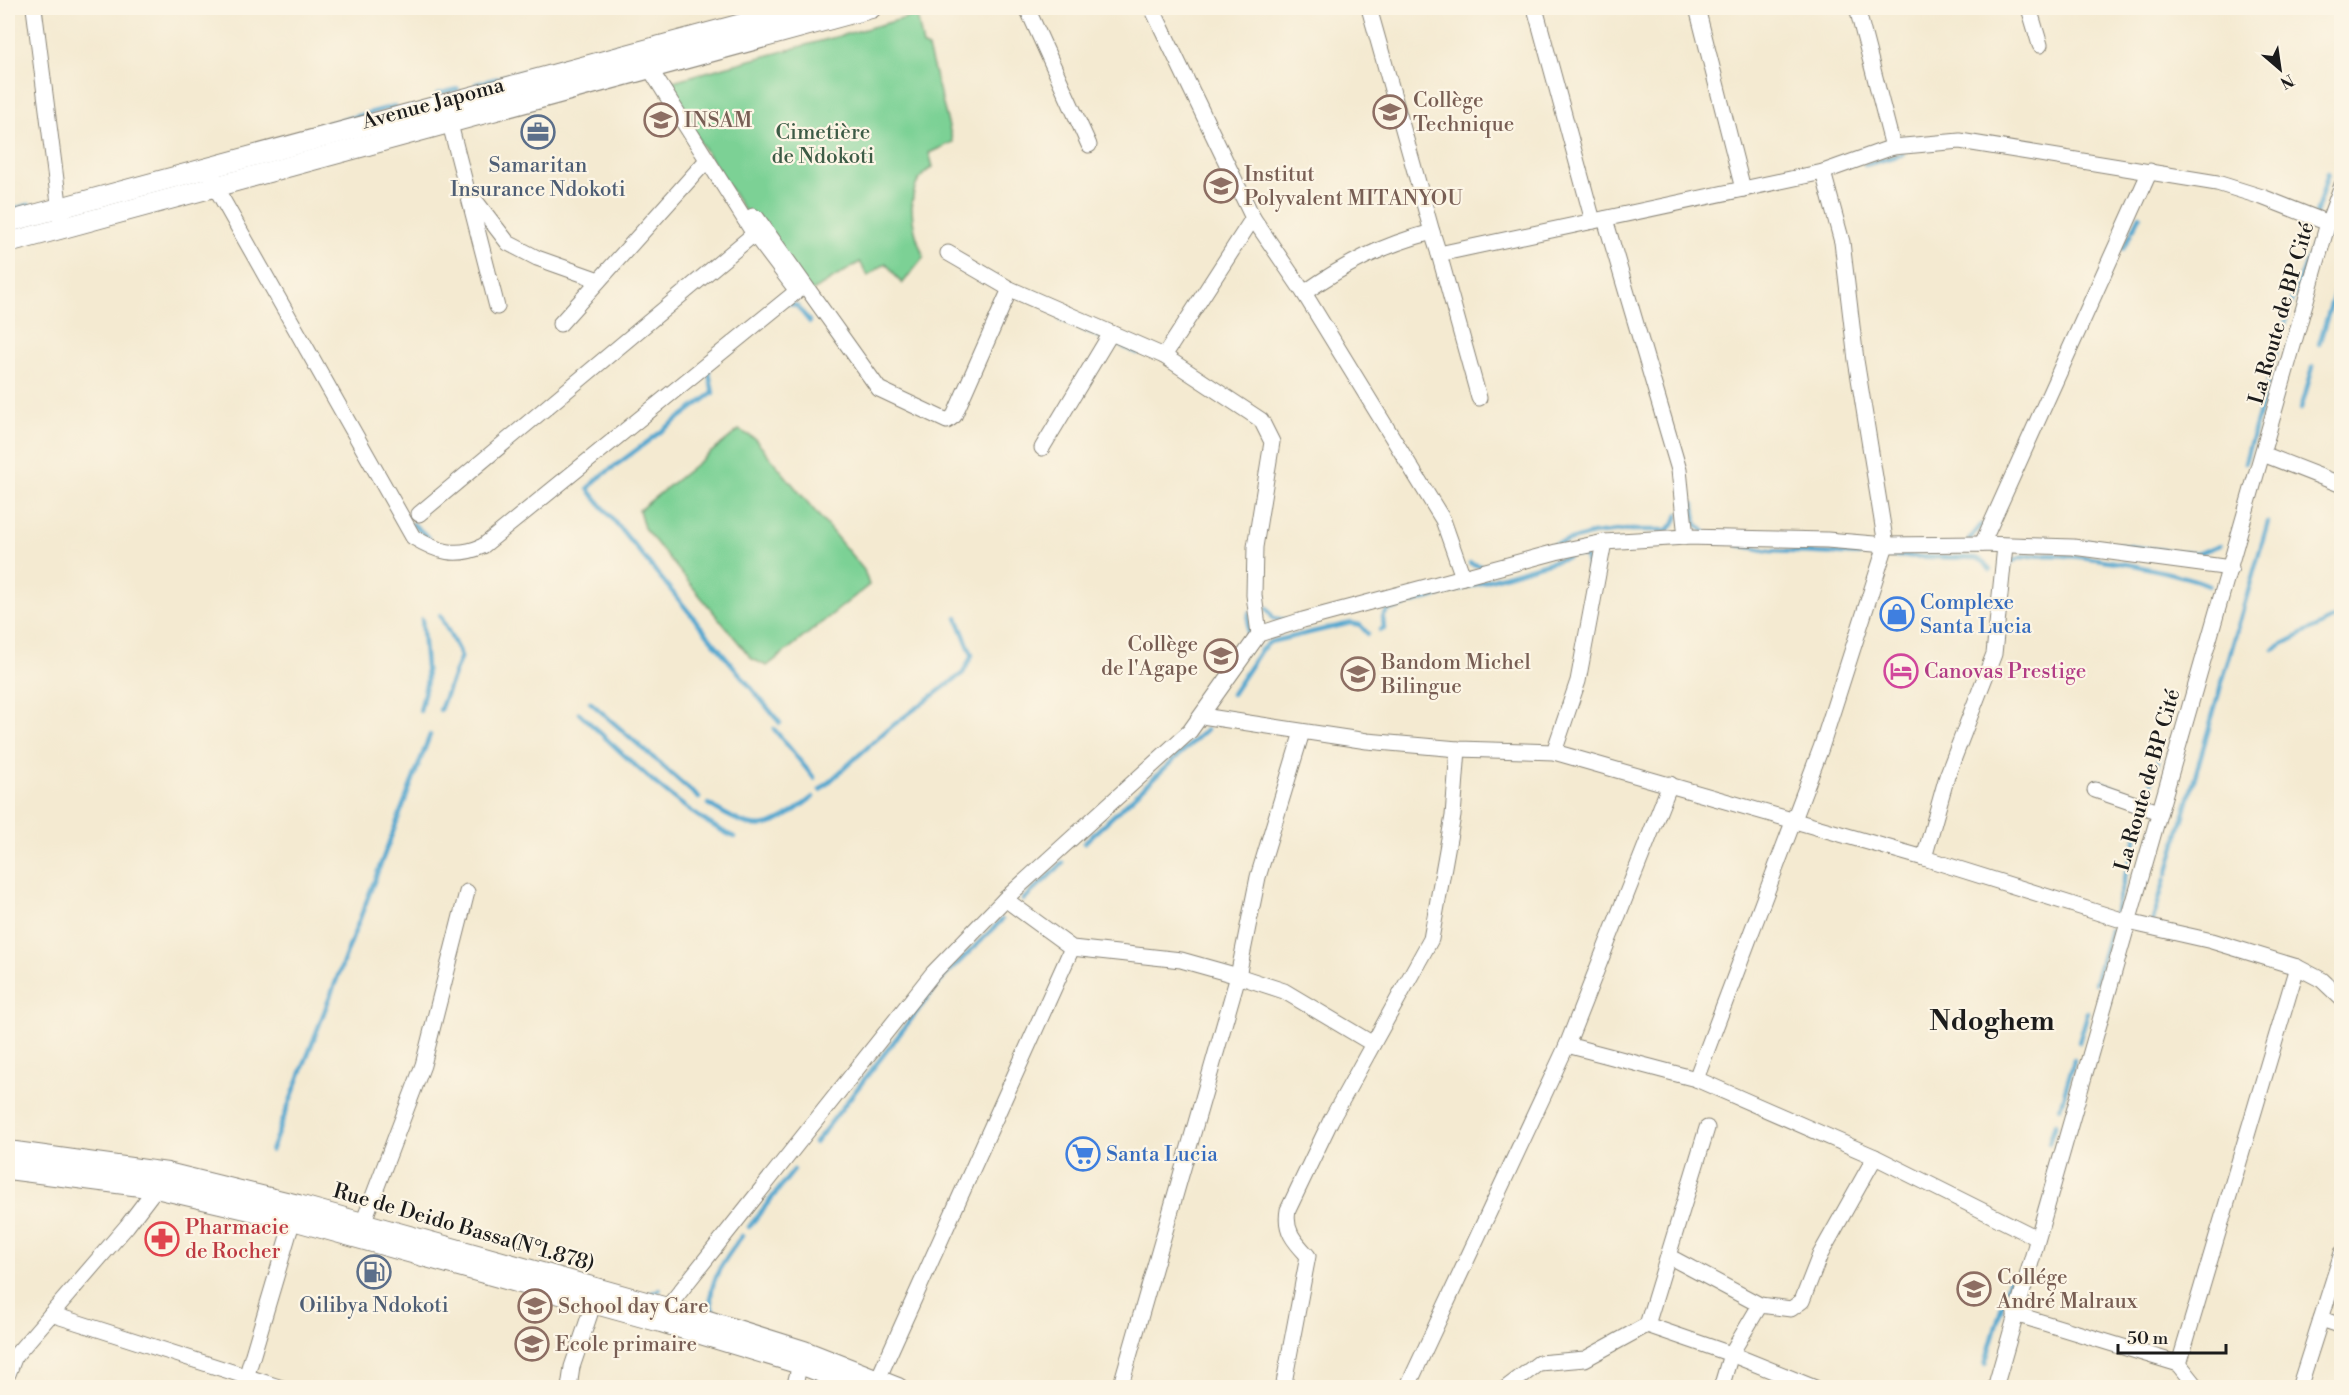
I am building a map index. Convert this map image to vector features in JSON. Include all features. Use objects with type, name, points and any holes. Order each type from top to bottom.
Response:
[{"type":"main road","name":"Avenue Japoma","points":[[8,222],[793,8]]},
{"type":"main road","name":"Avenue Japoma","points":[[8,243],[871,8]]},
{"type":"main road","name":"Rue de Deido Bassa(N°1.878)","points":[[8,1151],[167,1173],[296,1212],[363,1223],[595,1297],[804,1351],[871,1383],[898,1388]]},
{"type":"main road","points":[[8,1169],[156,1188],[296,1212],[595,1297]]},
{"type":"main road","points":[[664,1315],[800,1364],[871,1383]]},
{"type":"street","points":[[34,8],[63,228]]},
{"type":"street","points":[[1027,8],[1089,145]]},
{"type":"street","points":[[1152,8],[1253,218],[1304,293],[1443,520],[1463,577]]},
{"type":"street","points":[[1369,8],[1479,398]]},
{"type":"street","points":[[1535,8],[1599,220],[1679,470],[1686,537]]},
{"type":"street","points":[[1697,8],[1743,189]]},
{"type":"street","points":[[1857,8],[1893,147]]},
{"type":"street","points":[[2029,8],[2040,45]]},
{"type":"street","points":[[210,167],[216,188],[413,537],[448,554],[466,553],[483,546],[797,291],[754,234],[650,69]]},
{"type":"street","points":[[450,124],[497,307]]},
{"type":"street","points":[[1439,254],[1823,172],[1893,147],[1934,142],[1977,142],[2217,183],[2262,197],[2328,223]]},
{"type":"street","points":[[560,324],[707,160]]},
{"type":"street","points":[[1982,544],[2150,171]]},
{"type":"street","points":[[1696,1079],[1821,748],[1886,544],[1856,360],[1842,242],[1823,172]]},
{"type":"street","name":"La Route de BP Cité","points":[[1995,1388],[2159,812],[2232,568],[2328,223],[2342,185]]},
{"type":"street","points":[[467,190],[508,243],[537,258],[599,280]]},
{"type":"street","points":[[745,220],[753,216],[757,218],[879,390],[947,421],[954,416],[1010,289]]},
{"type":"street","points":[[1164,356],[1253,218]]},
{"type":"street","points":[[1304,293],[1340,267],[1366,254],[1393,242],[1432,232]]},
{"type":"street","points":[[419,514],[754,234]]},
{"type":"street","points":[[948,253],[1010,289],[1164,356],[1261,420],[1272,442],[1253,575],[1259,634]]},
{"type":"street","points":[[1042,448],[1111,333]]},
{"type":"street","points":[[2263,454],[2342,485]]},
{"type":"street","points":[[664,1315],[909,1001],[951,952],[1005,899],[1172,748],[1202,716],[1259,634],[1556,552],[1604,542],[1686,537],[1827,540],[1886,544],[2073,547],[2232,568]]},
{"type":"street","points":[[1554,752],[1578,681],[1604,542]]},
{"type":"street","points":[[1924,858],[1947,776],[1994,654],[2006,546]]},
{"type":"street","points":[[1202,716],[1367,741],[1554,752],[1924,858],[2128,922],[2212,941],[2297,967],[2322,980],[2342,999]]},
{"type":"street","points":[[1120,1388],[1238,976],[1258,877],[1302,732]]},
{"type":"street","points":[[1283,1388],[1308,1256],[1292,1237],[1287,1225],[1288,1210],[1331,1120],[1434,930],[1453,816],[1458,748]]},
{"type":"street","points":[[1407,1388],[1567,1045],[1670,784]]},
{"type":"street","points":[[2095,790],[2159,812]]},
{"type":"street","points":[[363,1223],[423,1065],[467,892]]},
{"type":"street","points":[[1005,899],[1072,948],[1181,960],[1238,976],[1284,991],[1373,1044]]},
{"type":"street","points":[[871,1383],[1072,948]]},
{"type":"street","points":[[2179,1365],[2297,967]]},
{"type":"street","points":[[1567,1045],[1696,1079],[1875,1157],[2037,1238]]},
{"type":"street","points":[[1506,1388],[1539,1363],[1585,1359],[1647,1325],[1670,1257],[1707,1128]]},
{"type":"street","points":[[1670,1257],[1760,1305],[1791,1309],[1802,1301],[1820,1255],[1875,1157]]},
{"type":"street","points":[[8,1374],[15,1356],[127,1226],[156,1188]]},
{"type":"street","points":[[244,1382],[296,1212]]},
{"type":"street","points":[[2299,1388],[2342,1253]]},
{"type":"street","points":[[569,1388],[572,1367],[595,1297]]},
{"type":"street","points":[[1721,1388],[1731,1353],[1760,1305]]},
{"type":"street","points":[[51,1314],[244,1382],[282,1388]]},
{"type":"street","points":[[2015,1314],[2179,1365],[2198,1388]]},
{"type":"street","points":[[2321,1319],[2342,1326]]},
{"type":"street","points":[[1647,1325],[1731,1353],[1815,1388]]},
{"type":"street","points":[[794,1388],[800,1364]]},
{"type":"street","points":[[8,1382],[9,1388]]},
{"type":"green space","name":"Cimetière de Ndokoti","points":[[917,15],[923,46],[928,48],[953,142],[929,153],[933,167],[916,185],[913,196],[913,221],[924,257],[902,284],[886,263],[868,276],[860,262],[811,292],[751,221],[662,84]]},
{"type":"green space","points":[[739,430],[754,438],[864,570],[869,585],[767,666],[752,659],[644,528],[639,510]]},
{"type":"waterway","points":[[476,84],[678,30]]},
{"type":"waterway","points":[[437,94],[458,89]]},
{"type":"waterway","points":[[314,128],[395,106]]},
{"type":"waterway","points":[[1865,165],[1903,154]]},
{"type":"waterway","points":[[2316,214],[2328,173]]},
{"type":"waterway","points":[[8,211],[29,205]]},
{"type":"waterway","points":[[2133,230],[2140,216]]},
{"type":"waterway","points":[[2123,249],[2131,234]]},
{"type":"waterway","points":[[2280,341],[2294,294],[2317,236]]},
{"type":"waterway","points":[[2319,344],[2342,268]]},
{"type":"waterway","points":[[788,303],[797,306],[810,322]]},
{"type":"waterway","points":[[1061,319],[1100,337]]},
{"type":"waterway","points":[[1110,341],[1138,353]]},
{"type":"waterway","points":[[2272,367],[2279,343]]},
{"type":"waterway","points":[[2301,409],[2313,367]]},
{"type":"waterway","points":[[708,368],[713,393],[596,480],[588,489],[780,723]]},
{"type":"waterway","points":[[2245,462],[2270,375]]},
{"type":"waterway","points":[[1694,504],[1696,523],[1705,532]]},
{"type":"waterway","points":[[1630,530],[1667,530],[1675,523],[1678,514]]},
{"type":"waterway","points":[[2167,874],[2268,522]]},
{"type":"waterway","points":[[413,524],[429,538]]},
{"type":"waterway","points":[[1969,540],[1981,525]]},
{"type":"waterway","points":[[1528,552],[1592,534],[1627,530]]},
{"type":"waterway","points":[[2087,542],[2197,554],[2220,545]]},
{"type":"waterway","points":[[1738,545],[1770,551],[1868,555]]},
{"type":"waterway","points":[[1576,554],[1585,556],[1588,568]]},
{"type":"waterway","points":[[2007,566],[2020,558],[2042,555],[2071,556],[2137,566],[2209,585]]},
{"type":"waterway","points":[[1887,556],[1977,558],[1984,562],[1990,570]]},
{"type":"waterway","points":[[1380,630],[1384,629],[1383,617],[1388,610],[1568,557]]},
{"type":"waterway","points":[[1470,563],[1480,566]]},
{"type":"waterway","points":[[1267,608],[1273,618],[1285,620]]},
{"type":"waterway","points":[[1247,640],[1249,613]]},
{"type":"waterway","points":[[2273,649],[2342,614]]},
{"type":"waterway","points":[[440,615],[461,656],[440,710]]},
{"type":"waterway","points":[[820,790],[888,729],[963,673],[972,655],[957,618]]},
{"type":"waterway","points":[[420,711],[427,680],[422,619]]},
{"type":"waterway","points":[[1232,694],[1261,650],[1270,642],[1351,623],[1360,625],[1368,634]]},
{"type":"waterway","points":[[590,702],[699,798]]},
{"type":"waterway","points":[[579,713],[633,764],[673,797],[693,813],[734,837]]},
{"type":"waterway","points":[[774,729],[814,778]]},
{"type":"waterway","points":[[1084,843],[1206,730]]},
{"type":"waterway","points":[[271,1151],[430,735]]},
{"type":"waterway","points":[[2145,805],[2159,758]]},
{"type":"waterway","points":[[2098,781],[2143,798]]},
{"type":"waterway","points":[[708,804],[739,821],[762,826],[784,818],[813,797]]},
{"type":"waterway","points":[[2115,912],[2141,820]]},
{"type":"waterway","points":[[1023,900],[1063,863]]},
{"type":"waterway","points":[[2152,923],[2165,879]]},
{"type":"waterway","points":[[815,1143],[944,977],[1002,920]]},
{"type":"waterway","points":[[2095,983],[2110,930]]},
{"type":"waterway","points":[[2079,1042],[2088,1012]]},
{"type":"waterway","points":[[2060,1108],[2074,1060]]},
{"type":"waterway","points":[[2049,1143],[2055,1124]]},
{"type":"waterway","points":[[749,1227],[794,1170]]},
{"type":"waterway","points":[[715,1316],[711,1306],[713,1284],[723,1263],[742,1236]]},
{"type":"waterway","points":[[1985,1364],[2011,1274]]},
{"type":"waterway","points":[[648,1295],[659,1290]]},
{"type":"waterway","points":[[565,1300],[569,1312]]},
{"type":"place","name":"Collège Technique","points":[[1390,112]]},
{"type":"place","name":"INSAM","points":[[661,120]]},
{"type":"place","name":"Samaritan Insurance Ndokoti","points":[[538,132]]},
{"type":"place","name":"Institut Polyvalent MITANYOU","points":[[1221,186]]},
{"type":"place","name":"Complexe Santa Lucia","points":[[1897,614]]},
{"type":"place","name":"Collège de l'Agape","points":[[1221,656]]},
{"type":"place","name":"Canovas Prestige","points":[[1901,671]]},
{"type":"place","name":"Bandom Michel Bilingue","points":[[1358,674]]},
{"type":"place","name":"Santa Lucia","points":[[1083,1154]]},
{"type":"place","name":"Pharmacie de Rocher","points":[[162,1239]]},
{"type":"place","name":"Oilibya Ndokoti","points":[[374,1272]]},
{"type":"place","name":"Collége André Malraux","points":[[1974,1289]]},
{"type":"place","name":"School day Care","points":[[535,1306]]},
{"type":"place","name":"Ecole primaire","points":[[532,1344]]},
{"type":"district","name":"Ndoghem","points":[[1992,1021]]}]
